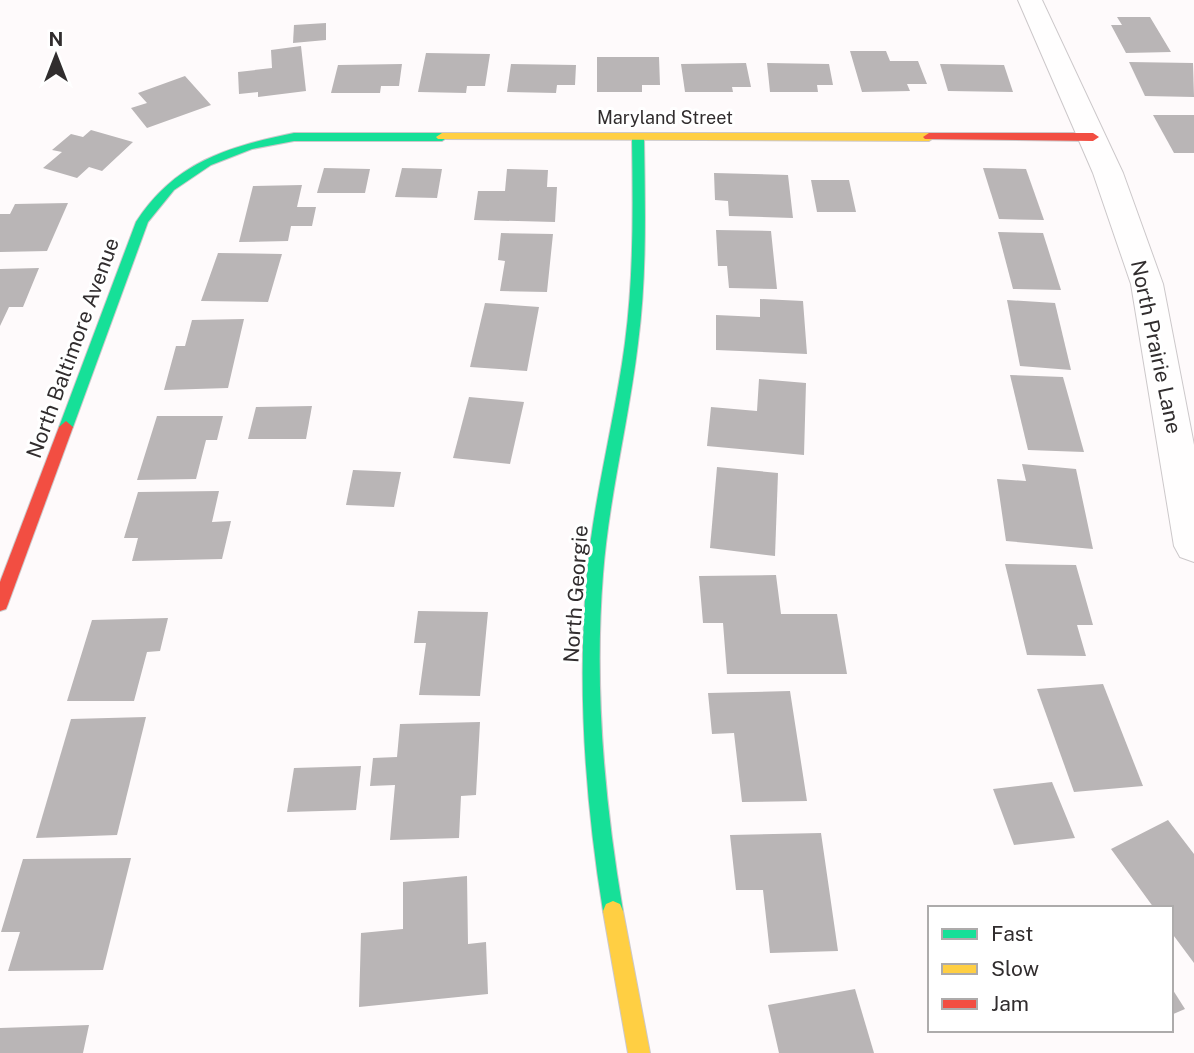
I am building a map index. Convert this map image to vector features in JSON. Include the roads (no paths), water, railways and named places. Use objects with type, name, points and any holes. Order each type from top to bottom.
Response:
[{"type":"street","name":"North Prairie Lane","points":[[1030,0],[1122,205],[1147,284],[1194,546]]},
{"type":"street","name":"Maryland Street","points":[[239,149],[294,137],[1093,137]]},
{"type":"street","name":"North Georgie","points":[[638,137],[640,241],[628,367],[605,495],[593,599],[591,717],[602,848],[639,1053]]},
{"type":"street","name":"North Baltimore Avenue","points":[[0,604],[142,222],[161,195],[174,183],[201,165],[239,149]]}]
